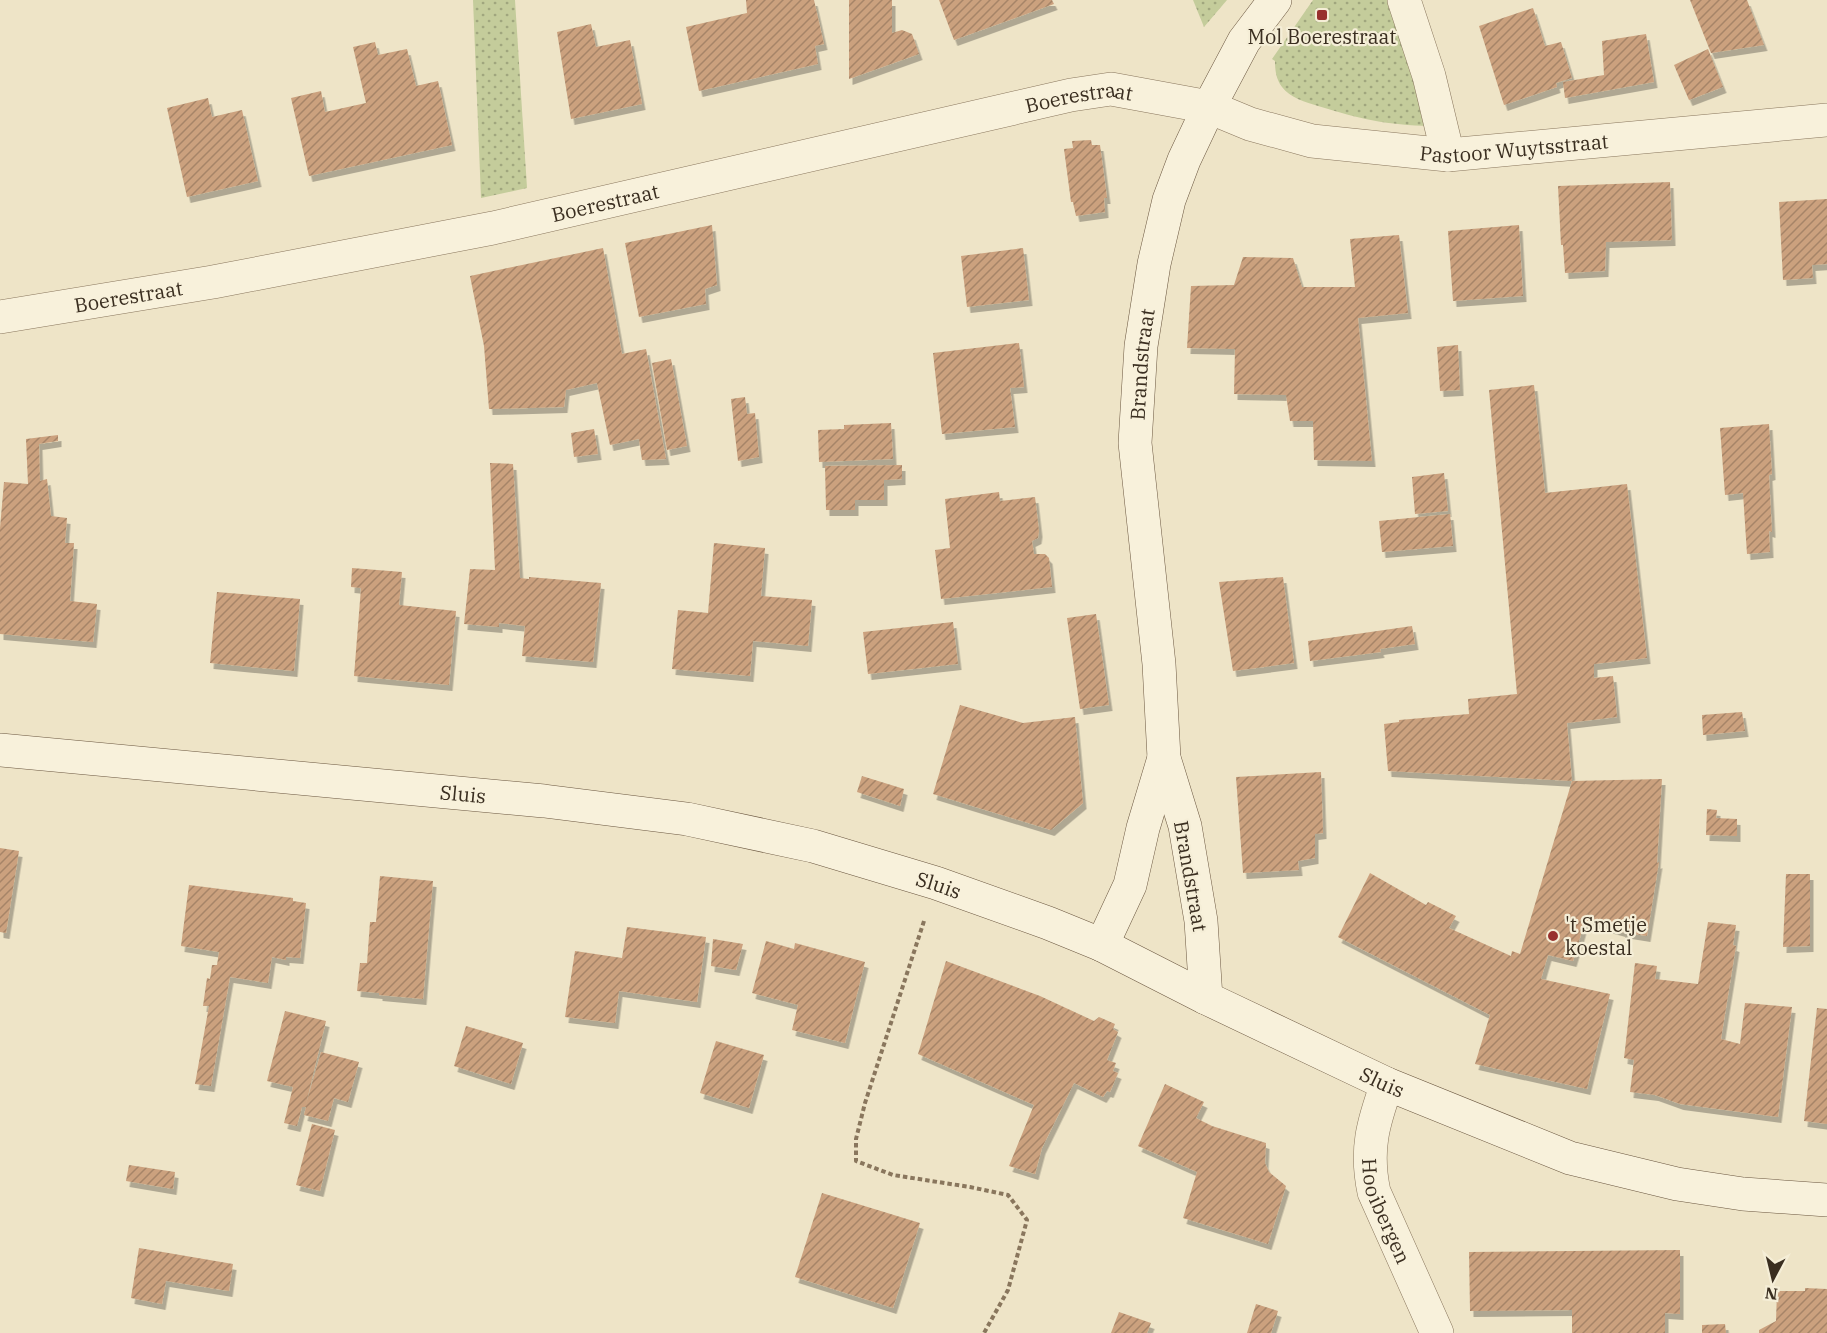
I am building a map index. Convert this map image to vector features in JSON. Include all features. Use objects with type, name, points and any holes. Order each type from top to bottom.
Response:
[{"type":"street","name":"Brandstraat","points":[[1206,998],[1201,921],[1185,826],[1164,758],[1158,664],[1135,443],[1141,346],[1154,264],[1169,200],[1184,160],[1209,106],[1244,41],[1275,0]]},
{"type":"street","points":[[1404,0],[1429,76],[1448,155]]},
{"type":"street","name":"Boerestraat","points":[[0,317],[213,282],[493,228],[1071,95],[1111,89],[1209,106]]},
{"type":"street","name":"Pastoor Wuytsstraat","points":[[1209,106],[1250,124],[1312,141],[1448,155],[1827,120]]},
{"type":"street","name":"Sluis","points":[[0,750],[533,800],[687,819],[813,846],[936,883],[1102,945],[1206,998],[1388,1084],[1570,1158],[1677,1184],[1743,1194],[1827,1200]]},
{"type":"street","name":"Brandstraat","points":[[1102,945],[1130,885],[1143,828],[1164,758]]},
{"type":"street","name":"Hooibergen","points":[[1388,1084],[1370,1140],[1370,1174],[1374,1192],[1437,1333]]},
{"type":"path","points":[[936,883],[865,1103],[855,1139],[856,1161],[893,1175],[1008,1195],[1027,1220],[1008,1290],[984,1333]]},
{"type":"green space","points":[[473,0],[515,0],[527,188],[481,198]]},
{"type":"green space","points":[[1193,0],[1227,0],[1204,27]]},
{"type":"green space","points":[[1313,0],[1388,0],[1431,126],[1387,123],[1360,118],[1303,101],[1285,91],[1278,81],[1275,61],[1272,59]]},
{"type":"building","points":[[746,0],[814,0],[824,44],[815,46],[818,64],[699,91],[686,27],[747,13]]},
{"type":"building","points":[[849,0],[892,0],[892,33],[902,30],[912,34],[919,54],[849,79]]},
{"type":"building","points":[[939,0],[1052,0],[1054,4],[954,40]]},
{"type":"building","points":[[1690,0],[1747,0],[1764,45],[1711,53]]},
{"type":"building","points":[[1533,8],[1545,46],[1561,42],[1572,78],[1556,83],[1557,87],[1504,105],[1479,26]]},
{"type":"building","points":[[591,24],[596,47],[630,40],[642,104],[571,119],[557,32]]},
{"type":"building","points":[[1646,34],[1654,82],[1565,98],[1563,82],[1604,75],[1602,41]]},
{"type":"building","points":[[375,42],[378,55],[407,49],[416,86],[438,81],[452,145],[309,176],[291,98],[321,91],[325,112],[366,103],[353,47]]},
{"type":"building","points":[[1708,49],[1723,87],[1689,100],[1674,65]]},
{"type":"building","points":[[208,98],[212,117],[242,110],[258,181],[187,197],[167,108]]},
{"type":"building","points":[[1091,140],[1092,145],[1100,145],[1107,198],[1104,198],[1105,212],[1076,216],[1073,202],[1071,202],[1064,149],[1073,148],[1072,141]]},
{"type":"building","points":[[1670,182],[1672,240],[1606,242],[1605,271],[1565,273],[1558,186]]},
{"type":"building","points":[[1827,199],[1827,264],[1812,265],[1813,278],[1783,280],[1779,202]]},
{"type":"building","points":[[712,225],[717,285],[705,289],[706,304],[639,317],[625,243]]},
{"type":"building","points":[[1519,225],[1523,296],[1453,301],[1448,231]]},
{"type":"building","points":[[1399,235],[1408,313],[1358,318],[1372,461],[1314,460],[1313,421],[1290,421],[1286,395],[1234,394],[1235,349],[1187,348],[1191,286],[1234,285],[1243,257],[1293,258],[1302,287],[1355,287],[1350,239]]},
{"type":"building","points":[[603,248],[622,354],[646,349],[666,459],[642,460],[639,439],[610,445],[597,383],[566,390],[564,407],[489,409],[484,346],[470,276]]},
{"type":"building","points":[[1023,248],[1029,300],[967,307],[961,256]]},
{"type":"building","points":[[1019,343],[1024,387],[1010,388],[1015,427],[942,434],[933,353]]},
{"type":"building","points":[[1458,345],[1460,390],[1440,391],[1437,347]]},
{"type":"building","points":[[671,359],[687,446],[667,450],[652,363]]},
{"type":"building","points":[[1534,385],[1545,493],[1627,484],[1647,658],[1594,664],[1594,678],[1613,676],[1617,717],[1567,723],[1572,781],[1388,771],[1384,724],[1399,722],[1399,720],[1469,714],[1468,699],[1517,694],[1489,390]]},
{"type":"building","points":[[745,397],[747,414],[755,413],[759,457],[738,461],[731,399]]},
{"type":"building","points":[[891,423],[893,459],[819,462],[818,430],[844,429],[844,425]]},
{"type":"building","points":[[1769,424],[1772,474],[1769,475],[1772,532],[1769,531],[1770,552],[1747,554],[1743,493],[1725,495],[1720,428]]},
{"type":"building","points":[[594,429],[598,454],[574,457],[571,433]]},
{"type":"building","points":[[58,435],[58,441],[39,444],[40,481],[47,479],[51,516],[67,518],[65,543],[74,543],[70,601],[97,604],[93,642],[0,634],[0,528],[4,482],[28,484],[26,439]]},
{"type":"building","points":[[490,463],[513,464],[520,578],[601,583],[593,662],[522,656],[525,626],[499,623],[499,627],[464,624],[470,569],[495,570]]},
{"type":"building","points":[[902,465],[902,479],[884,480],[884,500],[855,500],[855,510],[826,510],[825,466]]},
{"type":"building","points":[[1444,473],[1448,511],[1415,514],[1412,477]]},
{"type":"building","points":[[999,492],[1000,501],[1035,497],[1039,531],[1038,538],[1032,541],[1034,554],[1045,554],[1049,558],[1052,587],[941,599],[935,550],[950,548],[945,499]]},
{"type":"building","points":[[1450,514],[1453,546],[1382,552],[1379,521]]},
{"type":"building","points":[[714,543],[765,548],[761,596],[812,600],[808,646],[753,641],[750,676],[672,669],[678,610],[708,613]]},
{"type":"building","points":[[352,568],[402,572],[399,605],[456,611],[449,685],[354,676],[361,588],[351,587]]},
{"type":"building","points":[[1283,577],[1294,663],[1233,671],[1219,582]]},
{"type":"building","points":[[217,592],[300,599],[294,671],[210,663]]},
{"type":"building","points":[[1096,614],[1109,705],[1080,709],[1067,618]]},
{"type":"building","points":[[953,622],[958,664],[868,674],[863,632]]},
{"type":"building","points":[[1412,626],[1415,644],[1380,649],[1381,652],[1310,661],[1308,641]]},
{"type":"building","points":[[960,705],[1023,723],[1075,717],[1083,803],[1051,830],[933,794]]},
{"type":"building","points":[[1742,712],[1745,731],[1703,735],[1702,715]]},
{"type":"building","points":[[1321,772],[1323,833],[1315,834],[1315,858],[1298,861],[1299,870],[1243,873],[1236,777]]},
{"type":"building","points":[[862,776],[904,789],[900,806],[857,792]]},
{"type":"building","points":[[1662,779],[1657,863],[1659,862],[1647,936],[1622,932],[1585,921],[1573,961],[1548,955],[1541,979],[1610,994],[1587,1089],[1475,1064],[1490,1015],[1338,937],[1370,873],[1426,905],[1428,902],[1456,916],[1449,928],[1511,956],[1512,951],[1520,954],[1572,781]]},
{"type":"building","points":[[1707,809],[1717,810],[1716,818],[1737,819],[1737,836],[1706,835]]},
{"type":"building","points":[[0,848],[19,851],[6,933],[0,932]]},
{"type":"building","points":[[1786,874],[1810,874],[1810,946],[1783,947]]},
{"type":"building","points":[[380,876],[433,881],[423,999],[357,991],[360,963],[367,963],[370,922],[376,922]]},
{"type":"building","points":[[189,885],[293,898],[293,901],[306,903],[300,958],[286,957],[286,960],[272,957],[268,983],[230,977],[211,1086],[195,1084],[209,1006],[203,1006],[207,978],[210,979],[212,965],[217,965],[219,952],[181,946]]},
{"type":"building","points":[[1708,922],[1736,925],[1733,945],[1736,946],[1721,1039],[1740,1044],[1745,1003],[1792,1007],[1778,1117],[1680,1104],[1655,1095],[1630,1092],[1634,1060],[1624,1058],[1635,963],[1657,966],[1655,979],[1698,984]]},
{"type":"building","points":[[627,927],[706,937],[697,1002],[619,991],[615,1023],[565,1017],[575,951],[622,958]]},
{"type":"building","points":[[713,939],[743,944],[736,970],[711,966]]},
{"type":"building","points":[[766,941],[794,949],[795,943],[865,962],[845,1043],[792,1030],[798,1005],[752,993]]},
{"type":"building","points":[[946,961],[1040,996],[1094,1021],[1099,1017],[1115,1024],[1113,1029],[1118,1032],[1107,1060],[1116,1063],[1113,1071],[1118,1073],[1110,1092],[1107,1091],[1103,1097],[1074,1083],[1042,1148],[1035,1174],[1009,1166],[1034,1105],[918,1054]]},
{"type":"building","points":[[1817,1008],[1827,1009],[1827,1124],[1804,1121]]},
{"type":"building","points":[[285,1011],[326,1021],[306,1104],[321,1052],[359,1062],[348,1102],[334,1098],[328,1121],[304,1115],[306,1107],[302,1107],[297,1126],[284,1123],[293,1087],[267,1081]]},
{"type":"building","points":[[466,1026],[523,1043],[511,1084],[454,1066]]},
{"type":"building","points":[[716,1041],[764,1055],[749,1108],[700,1093]]},
{"type":"building","points":[[1165,1084],[1204,1102],[1196,1118],[1212,1126],[1266,1143],[1265,1163],[1269,1172],[1286,1186],[1268,1244],[1183,1218],[1197,1172],[1138,1146]]},
{"type":"building","points":[[312,1124],[335,1130],[320,1191],[296,1185]]},
{"type":"building","points":[[129,1165],[175,1172],[173,1189],[126,1181]]},
{"type":"building","points":[[822,1193],[920,1223],[893,1308],[795,1277]]},
{"type":"building","points":[[139,1248],[233,1264],[229,1291],[166,1281],[162,1304],[131,1298]]},
{"type":"building","points":[[1680,1250],[1680,1314],[1665,1313],[1665,1333],[1572,1333],[1572,1310],[1470,1311],[1469,1252]]},
{"type":"building","points":[[1805,1288],[1827,1289],[1827,1333],[1759,1333],[1759,1330],[1776,1321],[1777,1291],[1805,1291]]},
{"type":"building","points":[[1256,1304],[1278,1311],[1271,1333],[1247,1333]]},
{"type":"building","points":[[1119,1312],[1151,1323],[1147,1333],[1111,1333]]},
{"type":"building","points":[[1725,1324],[1726,1333],[1702,1333],[1702,1325]]},
{"type":"place","name":"Mol Boerestraat","points":[[1322,15]]},
{"type":"place","name":"'t Smetje koestal","points":[[1553,936]]}]
